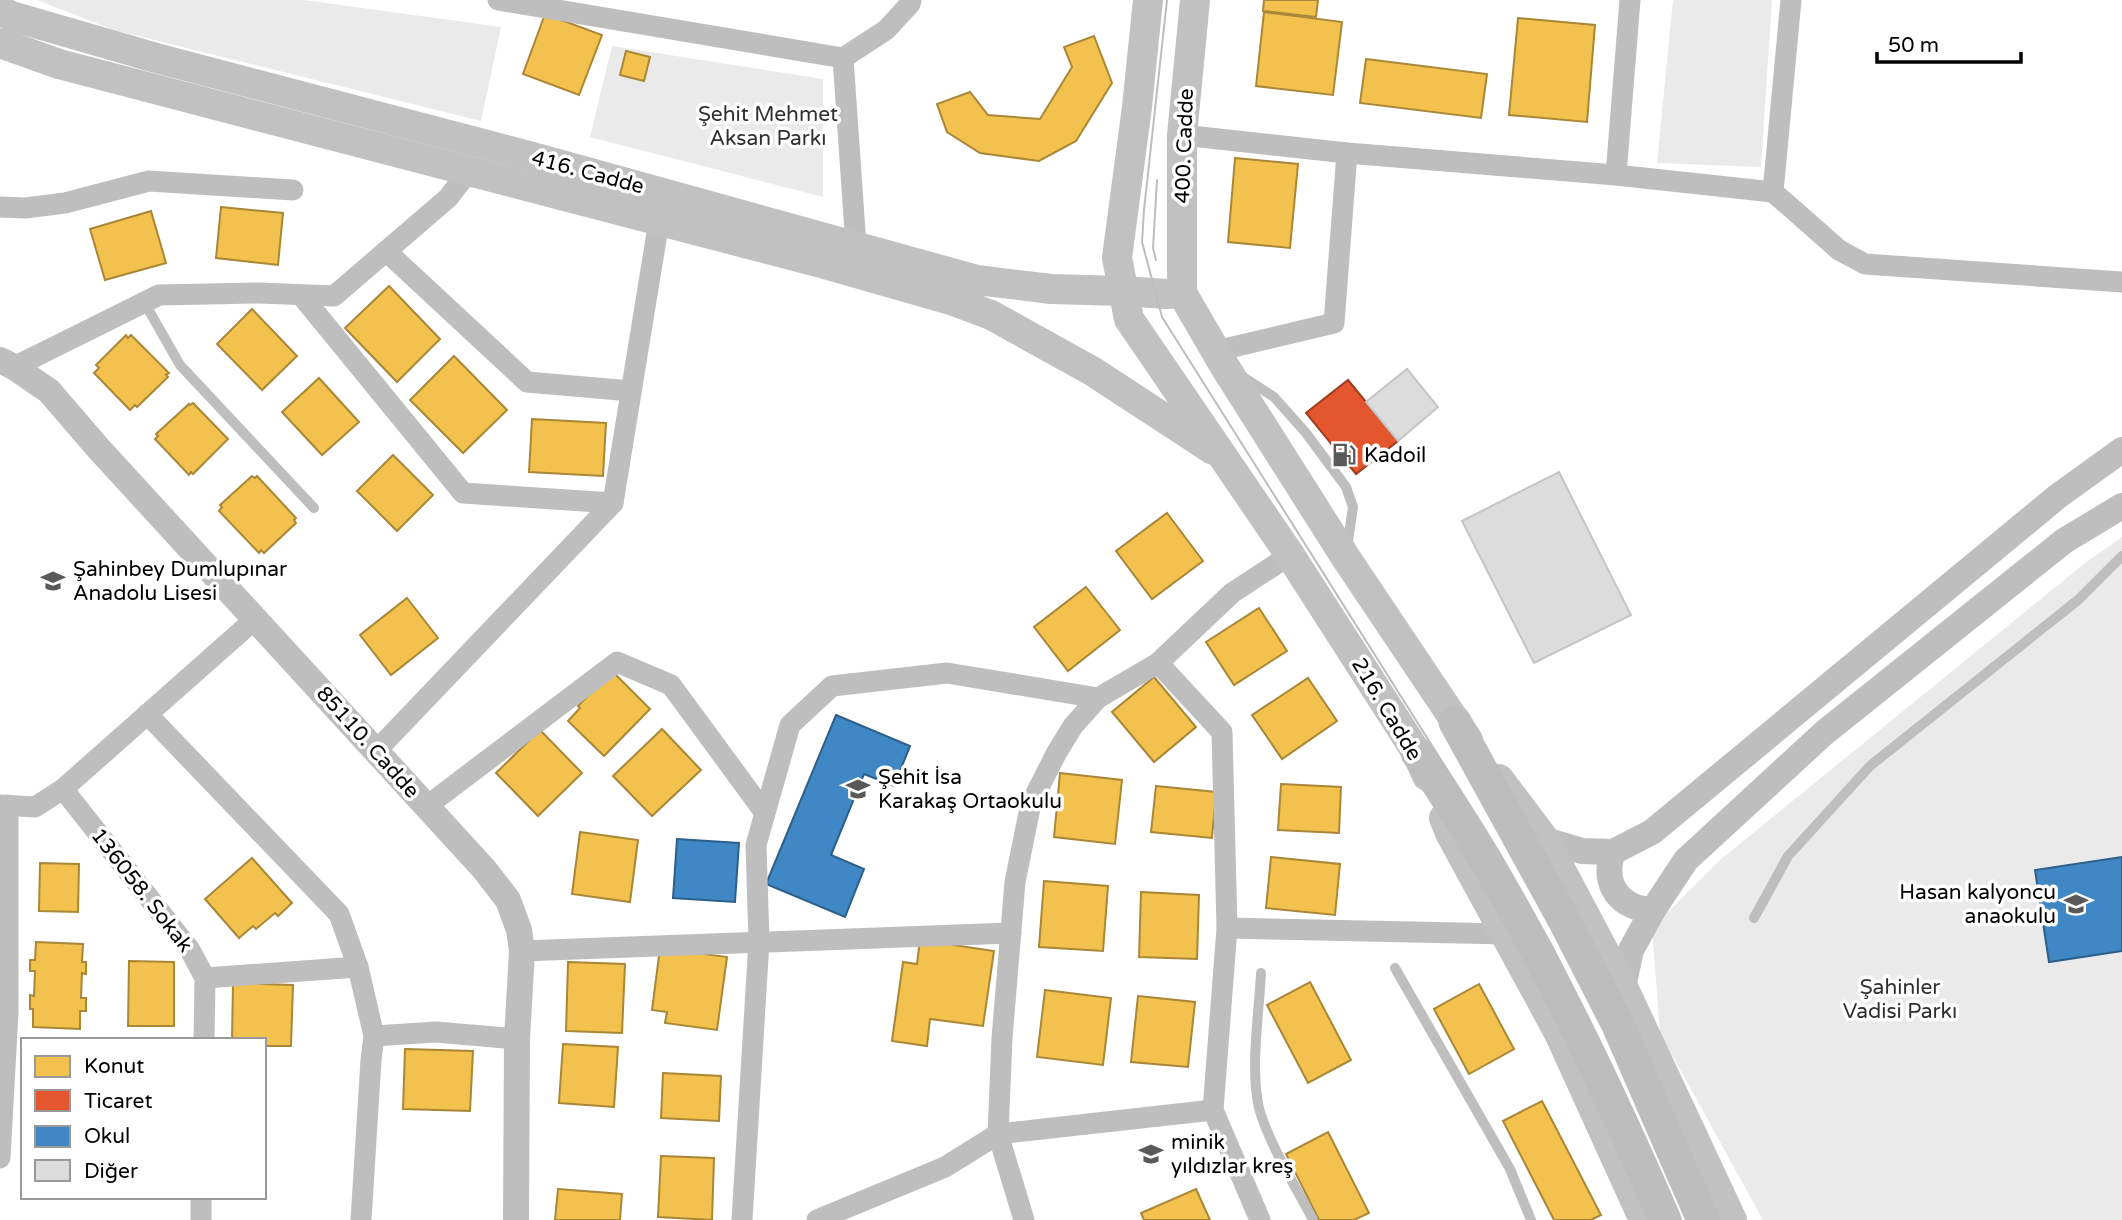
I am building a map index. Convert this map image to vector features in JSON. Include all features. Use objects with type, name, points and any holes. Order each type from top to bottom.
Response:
[{"type":"main road","points":[[1051,289],[1074,286],[1085,280],[1118,250],[1148,0]]},
{"type":"main road","name":"400. Cadde","points":[[1182,293],[1182,135],[1195,0]]},
{"type":"main road","name":"416. Cadde","points":[[0,10],[11,16],[156,58],[540,159],[977,280],[1051,289],[1182,293]]},
{"type":"main road","points":[[0,43],[59,64],[951,300],[991,315],[1092,371],[1179,430],[1222,455]]},
{"type":"main road","name":"216. Cadde","points":[[1118,250],[1129,319],[1290,555],[1417,753],[1450,833],[1559,1033],[1644,1220]]},
{"type":"main road","points":[[1182,293],[1346,558],[1455,722],[1545,840],[1623,987],[1732,1220]]},
{"type":"main road","points":[[1455,722],[1564,920],[1617,1023],[1703,1220]]},
{"type":"main road","points":[[1417,753],[1459,813],[1544,965],[1597,1070],[1665,1220]]},
{"type":"street","points":[[499,0],[843,58],[886,30],[911,0]]},
{"type":"street","points":[[1616,175],[1630,0]]},
{"type":"street","points":[[1773,192],[1791,0]]},
{"type":"street","points":[[843,58],[856,246]]},
{"type":"street","points":[[1182,135],[1773,192],[1839,250],[1864,264],[2122,282]]},
{"type":"street","points":[[1221,359],[1334,323],[1348,153]]},
{"type":"street","points":[[7,363],[159,295],[260,293],[334,296],[448,198],[470,171]]},
{"type":"street","points":[[0,207],[24,208],[65,203],[149,181],[293,190]]},
{"type":"street","points":[[376,751],[613,503],[659,221]]},
{"type":"street","points":[[386,251],[527,382],[631,391]]},
{"type":"street","points":[[301,295],[463,493],[613,503]]},
{"type":"street","name":"85110. Cadde","points":[[7,363],[49,391],[484,869],[508,900],[519,930],[522,951],[517,1039],[516,1220]]},
{"type":"street","points":[[1545,840],[1582,851],[1614,852],[1651,832],[2058,496],[2122,450]]},
{"type":"street","points":[[1623,987],[1631,950],[1686,860],[1824,733],[2064,541],[2122,506]]},
{"type":"street","points":[[1024,1220],[998,1134],[1002,1038],[1015,882],[1031,803],[1068,734],[1098,698],[1158,663],[1232,593],[1290,555]]},
{"type":"street","points":[[0,1158],[8,1013],[4,805],[35,807],[63,789],[255,619]]},
{"type":"street","points":[[427,806],[617,662],[671,685],[765,813]]},
{"type":"street","points":[[1158,663],[1222,732],[1227,928],[1213,1111],[1260,1220]]},
{"type":"street","points":[[741,1220],[760,941],[756,845],[790,725],[832,686],[947,673],[1098,698]]},
{"type":"street","points":[[147,714],[339,914],[358,967],[374,1036],[363,1217]]},
{"type":"street","name":"136058. Sokak","points":[[63,789],[190,950],[205,978]]},
{"type":"street","points":[[1614,852],[1609,868],[1615,892],[1636,908],[1653,910]]},
{"type":"street","points":[[1227,928],[1507,934]]},
{"type":"street","points":[[522,951],[1011,933]]},
{"type":"street","points":[[204,1038],[205,978],[358,967]]},
{"type":"street","points":[[374,1036],[436,1032],[517,1039]]},
{"type":"street","points":[[817,1220],[945,1167],[998,1134],[1213,1111]]},
{"type":"street","points":[[201,1199],[201,1220]]},
{"type":"lane","points":[[144,302],[180,365],[314,508]]},
{"type":"lane","points":[[1754,918],[1788,856],[1870,766],[2078,600],[2122,555]]},
{"type":"lane","points":[[1395,968],[1510,1169],[1531,1220]]},
{"type":"lane","points":[[1261,973],[1255,1073],[1259,1106],[1269,1134],[1313,1220]]},
{"type":"green space","points":[[37,0],[304,0],[501,27],[481,121],[114,30]]},
{"type":"green space","points":[[1673,0],[1772,0],[1761,167],[1657,163]]},
{"type":"green space","name":"Şehit Mehmet Aksan Parkı","points":[[612,46],[823,79],[823,197],[590,137]]},
{"type":"green space","name":"Şahinler Vadisi Parkı","points":[[2122,537],[2122,1220],[1763,1220],[1660,1033],[1652,928],[1720,860],[2085,563]]},
{"type":"building: Konut","points":[[1264,0],[1318,0],[1316,17],[1263,11]]},
{"type":"building: Konut","points":[[1264,12],[1342,22],[1333,95],[1256,86]]},
{"type":"building: Konut","points":[[545,14],[602,35],[579,95],[523,74]]},
{"type":"building: Konut","points":[[1518,18],[1595,25],[1587,122],[1509,115]]},
{"type":"building: Konut","points":[[1094,36],[1112,83],[1076,141],[1039,161],[980,153],[947,132],[937,104],[970,92],[988,115],[1040,119],[1072,67],[1064,47]]},
{"type":"building: Konut","points":[[626,51],[650,57],[644,81],[620,75]]},
{"type":"building: Konut","points":[[1366,59],[1487,74],[1481,118],[1360,103]]},
{"type":"building: Konut","points":[[1235,158],[1298,164],[1290,248],[1228,242]]},
{"type":"building: Konut","points":[[221,207],[283,213],[278,265],[216,258]]},
{"type":"building: Konut","points":[[151,211],[166,263],[105,280],[90,229]]},
{"type":"building: Konut","points":[[389,286],[440,339],[397,382],[345,328]]},
{"type":"building: Konut","points":[[252,309],[297,356],[262,390],[217,344]]},
{"type":"building: Konut","points":[[126,335],[128,338],[131,335],[169,373],[137,407],[135,405],[130,410],[94,373],[99,368],[96,365]]},
{"type":"building: Konut","points":[[454,356],[507,410],[463,453],[410,400]]},
{"type":"building: Konut","points":[[319,378],[359,422],[322,455],[282,412]]},
{"type":"building: Konut","points":[[193,403],[228,439],[189,475],[155,439],[158,436],[156,434]]},
{"type":"building: Konut","points":[[532,419],[606,423],[603,476],[529,472]]},
{"type":"building: Konut","points":[[393,455],[433,495],[397,531],[357,491]]},
{"type":"building: Konut","points":[[252,476],[257,476],[296,518],[296,523],[264,553],[261,550],[259,553],[219,511],[222,507],[220,505]]},
{"type":"building: Konut","points":[[1167,513],[1203,561],[1152,599],[1116,551]]},
{"type":"building: Konut","points":[[1086,587],[1120,630],[1068,671],[1034,627]]},
{"type":"building: Konut","points":[[407,598],[438,638],[391,675],[360,635]]},
{"type":"building: Konut","points":[[1259,608],[1287,651],[1234,685],[1206,642]]},
{"type":"building: Konut","points":[[612,671],[650,709],[604,756],[568,721],[580,708],[578,706]]},
{"type":"building: Konut","points":[[1154,677],[1196,727],[1154,762],[1112,712]]},
{"type":"building: Konut","points":[[1308,678],[1337,721],[1282,759],[1252,715]]},
{"type":"building: Konut","points":[[662,729],[701,770],[652,816],[613,776]]},
{"type":"building: Konut","points":[[540,730],[582,773],[538,816],[496,773]]},
{"type":"building: Konut","points":[[1060,773],[1122,780],[1115,844],[1054,837]]},
{"type":"building: Konut","points":[[1281,784],[1341,787],[1339,833],[1278,830]]},
{"type":"building: Konut","points":[[1156,786],[1216,792],[1212,838],[1151,832]]},
{"type":"building: Konut","points":[[580,832],[638,840],[630,902],[572,894]]},
{"type":"building: Konut","points":[[1271,857],[1340,864],[1335,915],[1266,908]]},
{"type":"building: Konut","points":[[252,858],[292,903],[278,916],[275,913],[256,929],[253,926],[239,938],[205,899]]},
{"type":"building: Konut","points":[[40,863],[79,864],[78,912],[39,911]]},
{"type":"building: Konut","points":[[1044,881],[1108,886],[1103,951],[1039,947]]},
{"type":"building: Konut","points":[[1141,892],[1199,895],[1197,959],[1139,957]]},
{"type":"building: Konut","points":[[920,940],[994,951],[983,1026],[930,1019],[927,1046],[892,1041],[903,962],[917,964]]},
{"type":"building: Konut","points":[[36,942],[83,944],[82,962],[86,962],[86,974],[82,973],[81,998],[86,998],[86,1011],[80,1011],[80,1029],[33,1027],[30,995],[34,996],[35,971],[30,971],[30,960],[35,960]]},
{"type":"building: Konut","points":[[660,948],[727,957],[717,1030],[665,1023],[667,1012],[652,1010]]},
{"type":"building: Konut","points":[[129,961],[174,962],[174,1026],[128,1026]]},
{"type":"building: Konut","points":[[568,962],[625,964],[622,1033],[566,1031]]},
{"type":"building: Konut","points":[[1310,982],[1351,1060],[1308,1083],[1267,1005]]},
{"type":"building: Konut","points":[[233,983],[293,985],[291,1046],[266,1046],[266,1038],[232,1038]]},
{"type":"building: Konut","points":[[1479,984],[1514,1049],[1469,1074],[1434,1009]]},
{"type":"building: Konut","points":[[1045,990],[1111,998],[1103,1065],[1037,1057]]},
{"type":"building: Konut","points":[[1138,996],[1195,1002],[1188,1067],[1131,1062]]},
{"type":"building: Konut","points":[[563,1044],[618,1047],[614,1107],[559,1103]]},
{"type":"building: Konut","points":[[405,1049],[473,1051],[470,1111],[403,1109]]},
{"type":"building: Konut","points":[[663,1073],[721,1076],[719,1121],[661,1118]]},
{"type":"building: Konut","points":[[1542,1101],[1601,1215],[1591,1220],[1554,1220],[1503,1121]]},
{"type":"building: Konut","points":[[1328,1132],[1369,1213],[1354,1220],[1319,1220],[1286,1154]]},
{"type":"building: Konut","points":[[661,1156],[714,1158],[712,1220],[658,1217]]},
{"type":"building: Konut","points":[[558,1189],[622,1194],[620,1220],[555,1220]]},
{"type":"building: Konut","points":[[1196,1189],[1210,1220],[1144,1220],[1141,1213]]},
{"type":"building: Ticaret","points":[[1348,380],[1398,441],[1356,474],[1306,413]]},
{"type":"building: Okul","points":[[836,715],[910,746],[894,786],[864,774],[831,855],[864,869],[845,917],[766,884]]},
{"type":"building: Okul","points":[[677,839],[739,843],[735,902],[673,898]]},
{"type":"building: Okul","name":"Hasan kalyoncu anaokulu","points":[[2122,857],[2122,951],[2049,962],[2035,870]]},
{"type":"building: Diğer","points":[[1407,369],[1438,407],[1398,441],[1366,402]]},
{"type":"building: Diğer","points":[[1559,472],[1631,615],[1534,663],[1462,521]]},
{"type":"tram line","points":[[1167,0],[1142,242],[1162,317],[1499,852],[1552,946],[1604,1050],[1681,1220]]},
{"type":"tram line","points":[[1156,260],[1153,248],[1157,180]]},
{"type":"place","name":"Kadoil","points":[[1344,455]]},
{"type":"place","name":"Şahinbey Dumlupınar Anadolu Lisesi","points":[[53,581]]},
{"type":"place","name":"Şehit İsa Karakaş Ortaokulu","points":[[858,789]]},
{"type":"place","name":"Hasan kalyoncu anaokulu","points":[[2076,904]]},
{"type":"place","name":"minik yıldızlar kreş","points":[[1151,1154]]}]
